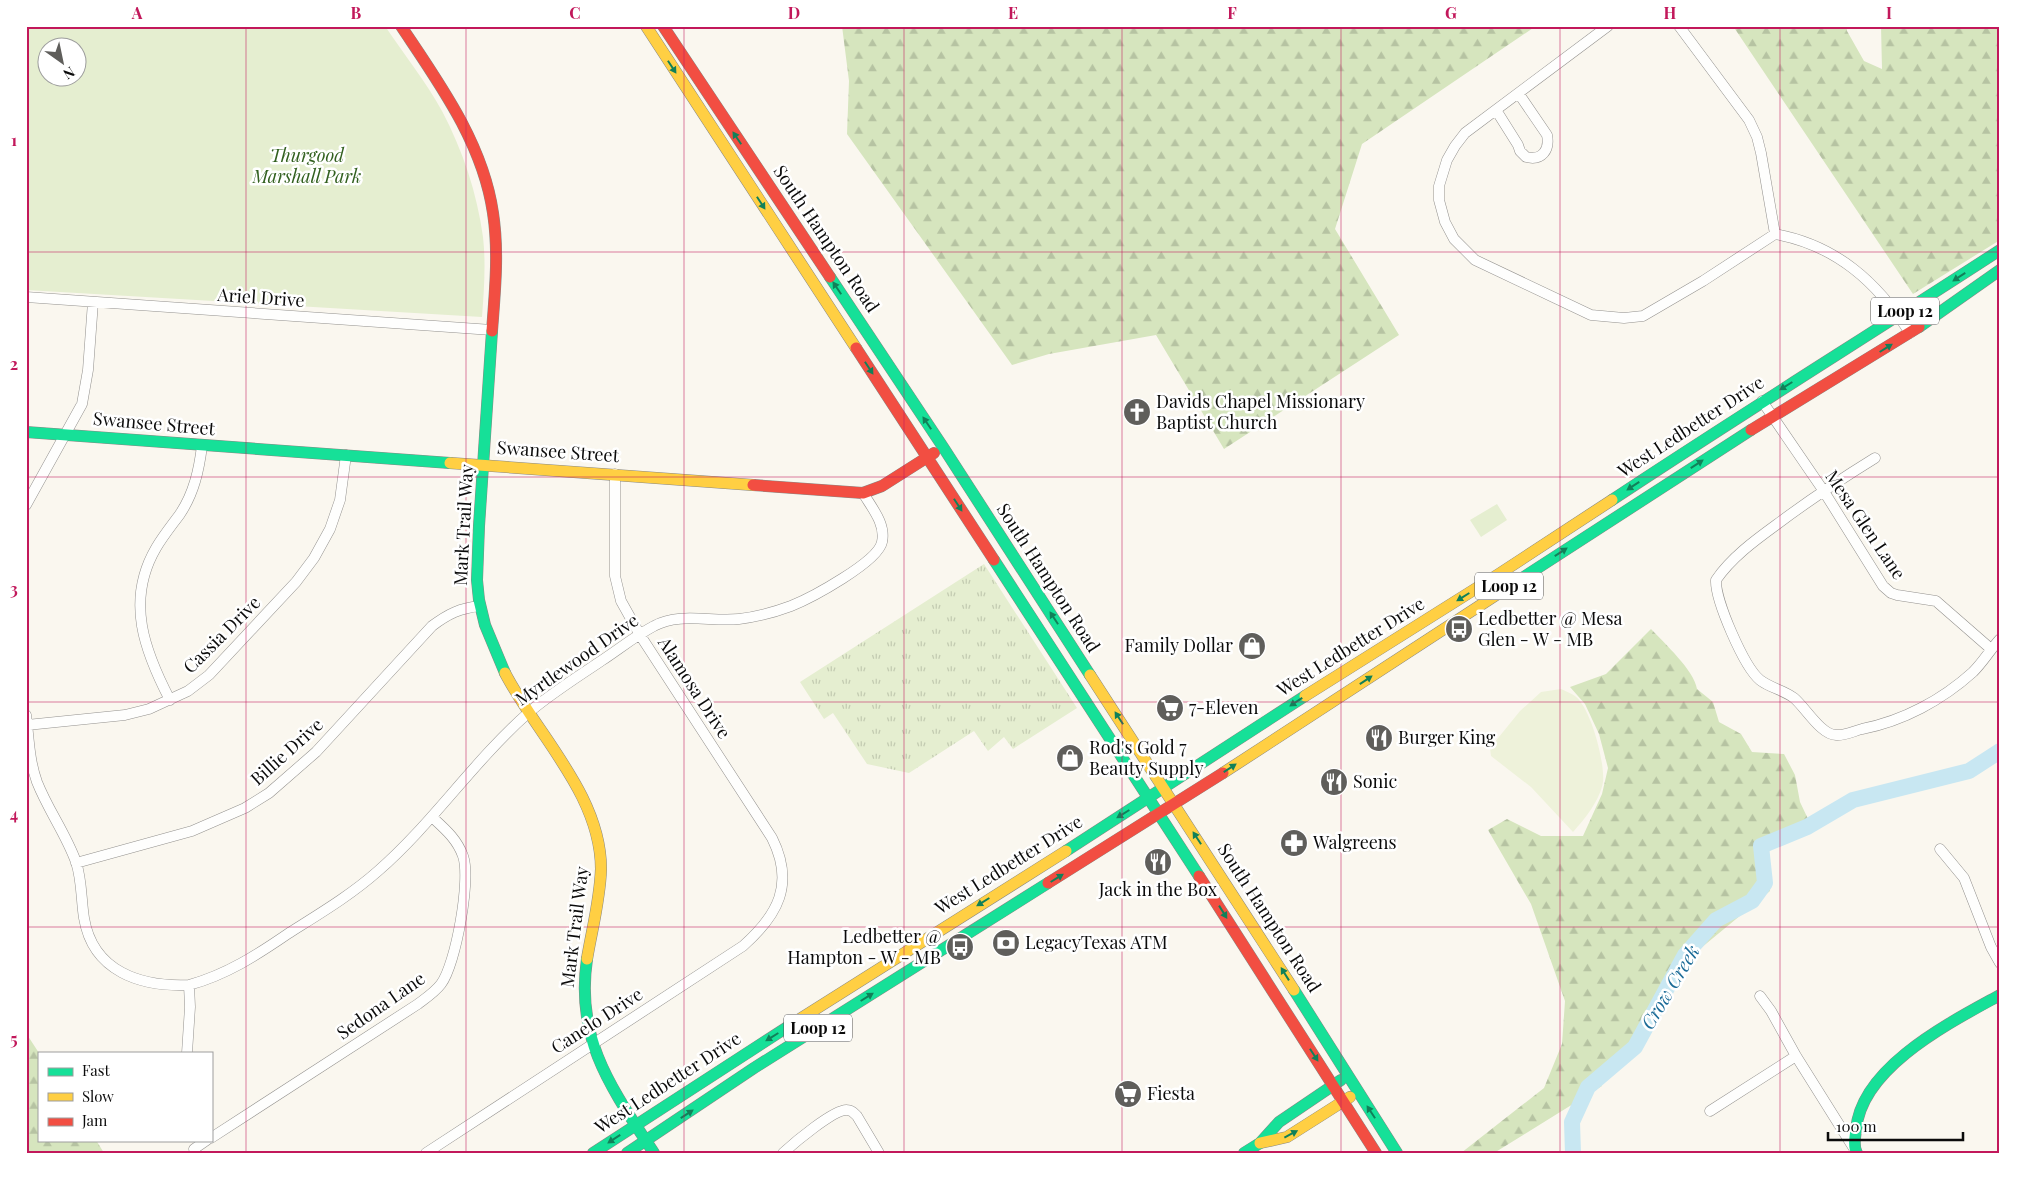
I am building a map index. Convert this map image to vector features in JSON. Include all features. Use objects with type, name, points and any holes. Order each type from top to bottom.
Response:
[{"type":"main road","name":"Mark Trail Way","points":[[401,26],[461,120],[472,143],[489,193],[496,247],[496,286],[477,553],[477,587],[480,606],[490,643],[501,667],[528,713],[571,778],[595,828],[600,853],[599,898],[584,986],[585,1017],[592,1045],[610,1085],[654,1153]]},
{"type":"main road","points":[[648,30],[662,26]]},
{"type":"main road","name":"South Hampton Road","points":[[662,26],[944,447],[1017,564],[1164,788],[1398,1153]]},
{"type":"main road","name":"South Hampton Road","points":[[648,30],[1160,813],[1376,1153]]},
{"type":"main road","name":"West Ledbetter Drive","points":[[593,1153],[1321,686],[1484,584],[1762,402],[2000,250]]},
{"type":"main road","name":"West Ledbetter Drive","points":[[627,1153],[754,1068],[1332,703],[1441,630],[1771,417],[1910,333],[2000,270]]},
{"type":"main road","points":[[856,348],[871,339]]},
{"type":"main road","name":"Swansee Street","points":[[26,432],[863,493],[882,486],[944,447]]},
{"type":"main road","points":[[1527,574],[1524,569],[1525,565],[1558,535]]},
{"type":"main road","points":[[1001,571],[1017,564]]},
{"type":"main road","points":[[1441,630],[1474,604],[1484,591],[1484,584]]},
{"type":"main road","points":[[1321,686],[1332,703]]},
{"type":"main road","points":[[1024,876],[1032,894]]},
{"type":"main road","points":[[1856,1151],[1858,1117],[1867,1098],[1883,1075],[1899,1058],[1946,1025],[2000,994]]},
{"type":"main road","points":[[1295,1025],[1311,1016]]},
{"type":"main road","points":[[1263,1148],[1279,1122],[1348,1076]]},
{"type":"main road","points":[[1244,1153],[1288,1138],[1358,1092]]},
{"type":"street","points":[[1608,26],[1465,133],[1447,160],[1439,186],[1439,200],[1445,222],[1454,239],[1475,260],[1591,315],[1624,318],[1643,316],[1703,281],[1775,234],[1817,246],[1837,256],[1859,273],[1892,307],[1910,333]]},
{"type":"street","points":[[1680,26],[1749,120],[1757,137],[1775,234]]},
{"type":"street","points":[[1496,110],[1513,136],[1520,151],[1526,157],[1540,157],[1546,152],[1547,135],[1519,94]]},
{"type":"street","name":"Ariel Drive","points":[[26,298],[492,330]]},
{"type":"street","points":[[26,505],[82,404],[85,391],[93,302]]},
{"type":"street","name":"Mesa Glen Lane","points":[[1762,402],[1823,490],[1883,586],[1891,593],[1897,595],[1936,601],[1991,649]]},
{"type":"street","points":[[170,700],[151,662],[143,634],[140,613],[142,587],[148,564],[156,548],[191,494],[199,472],[202,446]]},
{"type":"street","name":"Cassia Drive","points":[[27,720],[126,715],[149,709],[170,700],[188,691],[209,674],[296,582],[314,558],[330,529],[340,500],[346,455]]},
{"type":"street","points":[[1875,458],[1823,490],[1760,538],[1725,567],[1716,580],[1718,597],[1732,634],[1751,668],[1759,679],[1793,697],[1822,728],[1838,736],[1896,719],[1951,690],[1974,670],[2000,640]]},
{"type":"street","name":"Alamosa Drive","points":[[616,474],[615,576],[621,601],[640,635],[772,838],[777,848],[781,867],[781,889],[776,907]]},
{"type":"street","name":"Myrtlewood Drive","points":[[27,720],[29,753],[37,783],[76,863],[87,932],[92,944],[100,955],[117,969],[142,981],[153,984],[189,984],[205,981],[242,964],[347,895],[378,872],[432,817],[505,735],[528,713],[655,625],[668,620],[738,619],[775,611],[792,606],[862,566],[875,556],[882,545],[883,534],[878,518],[863,493]]},
{"type":"street","name":"Billie Drive","points":[[76,863],[192,831],[227,817],[261,798],[293,774],[316,752],[432,626],[448,614],[464,607],[480,606]]},
{"type":"street","name":"Sedona Lane","points":[[212,1137],[418,1004],[441,985],[452,963],[465,893],[466,873],[463,857],[451,834],[432,817]]},
{"type":"street","points":[[1940,848],[1964,878],[1991,947],[2000,963]]},
{"type":"street","name":"Canelo Drive","points":[[426,1153],[743,946],[769,920],[776,907]]},
{"type":"street","points":[[187,1052],[190,1007],[189,984]]},
{"type":"street","points":[[1760,996],[1856,1151]]},
{"type":"street","points":[[1710,1111],[1796,1056]]},
{"type":"street","points":[[783,1153],[837,1112],[847,1110],[857,1116],[879,1153]]},
{"type":"green space","name":"Thurgood Marshall Park","points":[[26,26],[385,26],[442,111],[463,157],[477,204],[483,237],[485,267],[482,317],[26,290]]},
{"type":"green space","points":[[842,26],[1536,26],[1362,144],[1335,229],[1399,335],[1224,449],[1156,335],[1049,354],[1012,365],[847,134],[849,81]]},
{"type":"green space","points":[[1733,26],[1846,26],[1864,61],[1882,69],[1881,26],[2000,26],[2000,240],[1913,294]]},
{"type":"green space","points":[[1497,504],[1507,520],[1481,537],[1470,520]]},
{"type":"green space","points":[[984,564],[1077,708],[1013,749],[1004,737],[988,751],[974,731],[909,773],[867,764],[833,713],[824,719],[800,682]]},
{"type":"green space","points":[[1651,629],[1685,665],[1697,689],[1713,702],[1719,722],[1741,734],[1752,752],[1784,754],[1795,775],[1800,802],[1809,821],[1763,848],[1770,891],[1684,962],[1644,1036],[1596,1077],[1602,1086],[1494,1153],[1461,1153],[1544,1088],[1562,1044],[1565,1001],[1531,904],[1488,830],[1507,819],[1541,836],[1583,836],[1602,794],[1608,768],[1599,734],[1585,704],[1570,687],[1606,674]]},
{"type":"green space","points":[[1561,689],[1575,696],[1581,702],[1586,712],[1596,736],[1603,773],[1603,782],[1595,802],[1573,832],[1531,787],[1491,756],[1490,748],[1520,711],[1541,692]]},
{"type":"green space","points":[[26,1033],[38,1052],[38,1142],[97,1142],[104,1153],[26,1153]]},
{"type":"waterway","name":"Crow Creek","points":[[1573,1153],[1572,1122],[1588,1087],[1635,1047],[1685,955],[1716,920],[1752,901],[1765,883],[1761,846],[1807,827],[1853,800],[1969,771],[2000,751]]},
{"type":"traffic: fast","points":[[1612,500],[2000,250]]},
{"type":"traffic: fast","points":[[1919,327],[2000,270]]},
{"type":"traffic: fast","points":[[830,277],[943,447],[1090,675]]},
{"type":"traffic: fast","points":[[492,331],[477,580],[479,600],[485,625],[505,673]]},
{"type":"traffic: fast","points":[[1513,584],[1751,430]]},
{"type":"traffic: fast","points":[[26,432],[450,463]]},
{"type":"traffic: fast","points":[[994,560],[1199,876]]},
{"type":"traffic: fast","points":[[1066,851],[1305,696]]},
{"type":"traffic: fast","points":[[627,1153],[754,1068],[1048,883]]},
{"type":"traffic: fast","points":[[587,959],[586,1014],[592,1039],[611,1085],[654,1153]]},
{"type":"traffic: fast","points":[[1294,990],[1397,1153]]},
{"type":"traffic: fast","points":[[1857,1153],[1855,1139],[1862,1107],[1874,1086],[1891,1067],[1911,1049],[1934,1033],[2000,995]]},
{"type":"traffic: fast","points":[[593,1153],[792,1024]]},
{"type":"traffic: fast","points":[[1244,1153],[1260,1143],[1279,1122],[1341,1080]]},
{"type":"traffic: slow","points":[[646,26],[856,348]]},
{"type":"traffic: slow","points":[[450,463],[753,485]]},
{"type":"traffic: slow","points":[[1305,696],[1499,574],[1612,500]]},
{"type":"traffic: slow","points":[[1223,773],[1513,584]]},
{"type":"traffic: slow","points":[[505,673],[579,791],[590,816],[598,842],[601,869],[600,881],[587,959]]},
{"type":"traffic: slow","points":[[1090,675],[1294,990]]},
{"type":"traffic: slow","points":[[792,1024],[1066,851]]},
{"type":"traffic: slow","points":[[1260,1143],[1287,1137],[1350,1097]]},
{"type":"traffic: jam","points":[[401,26],[430,69],[470,138],[488,187],[496,242],[492,331]]},
{"type":"traffic: jam","points":[[663,26],[830,277]]},
{"type":"traffic: jam","points":[[1751,430],[1919,327]]},
{"type":"traffic: jam","points":[[856,348],[994,560]]},
{"type":"traffic: jam","points":[[753,485],[863,493],[882,486],[934,453]]},
{"type":"traffic: jam","points":[[1048,883],[1223,773]]},
{"type":"traffic: jam","points":[[1199,876],[1376,1153]]},
{"type":"place","name":"Davids Chapel Missionary Baptist Church","points":[[1137,412]]},
{"type":"place","name":"Ledbetter @ Mesa Glen - W - MB","points":[[1459,629]]},
{"type":"place","name":"Family Dollar","points":[[1252,646]]},
{"type":"place","name":"7-Eleven","points":[[1170,708]]},
{"type":"place","name":"Burger King","points":[[1379,738]]},
{"type":"place","name":"Rod's Gold 7 Beauty Supply","points":[[1070,758]]},
{"type":"place","name":"Sonic","points":[[1334,782]]},
{"type":"place","name":"Walgreens","points":[[1294,843]]},
{"type":"place","name":"Jack in the Box","points":[[1158,862]]},
{"type":"place","name":"LegacyTexas ATM","points":[[1006,943]]},
{"type":"place","name":"Ledbetter @ Hampton - W - MB","points":[[960,947]]},
{"type":"place","name":"Fiesta","points":[[1128,1094]]}]
